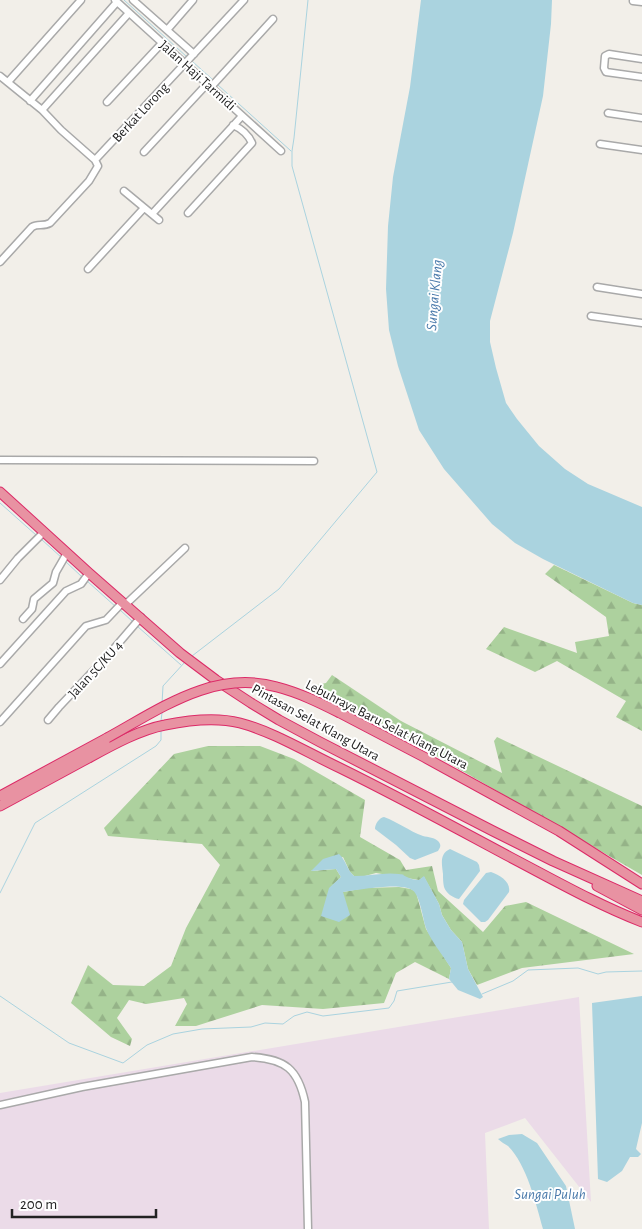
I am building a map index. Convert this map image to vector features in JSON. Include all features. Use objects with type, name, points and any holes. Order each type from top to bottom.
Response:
[{"type":"highway","name":"Pintasan Selat Klang Utara","points":[[0,492],[40,536],[66,555],[86,576],[121,606],[140,617],[180,653],[251,703],[279,720],[553,861]]},
{"type":"highway","name":"Lebuhraya Baru Selat Klang Utara","points":[[0,796],[191,693],[210,687],[238,682],[276,686],[305,696],[424,757],[559,831],[642,884]]},
{"type":"highway","points":[[0,806],[117,742],[151,729],[164,725],[200,720],[220,720],[238,723],[262,730],[426,812],[611,910],[642,922]]},
{"type":"highway","points":[[553,861],[642,901]]},
{"type":"highway","points":[[553,861],[642,910]]},
{"type":"street","points":[[8,82],[81,0]]},
{"type":"street","points":[[167,30],[193,0]]},
{"type":"street","name":"Berkat Lorong","points":[[95,160],[244,0]]},
{"type":"street","points":[[30,101],[116,1]]},
{"type":"street","name":"Jalan Haji Tarmidi","points":[[116,1],[281,151]]},
{"type":"street","points":[[137,1],[192,55]]},
{"type":"street","points":[[633,1],[642,2]]},
{"type":"street","points":[[42,110],[129,13]]},
{"type":"street","points":[[144,152],[273,19]]},
{"type":"street","points":[[107,102],[162,43]]},
{"type":"street","points":[[642,59],[609,54],[605,56],[604,68],[606,72],[610,73],[642,77]]},
{"type":"street","points":[[0,76],[42,110],[61,130],[95,160],[98,166],[89,181],[50,223],[47,225],[35,224],[0,262]]},
{"type":"street","points":[[608,113],[642,118]]},
{"type":"street","points":[[152,214],[242,116]]},
{"type":"street","points":[[188,213],[252,143],[248,135],[233,125]]},
{"type":"street","points":[[600,144],[642,150]]},
{"type":"street","points":[[124,191],[159,220]]},
{"type":"street","points":[[88,269],[144,208]]},
{"type":"street","points":[[597,287],[642,294]]},
{"type":"street","points":[[591,316],[642,323]]},
{"type":"street","points":[[0,460],[314,462]]},
{"type":"street","points":[[0,580],[40,536]]},
{"type":"street","points":[[0,722],[86,626],[106,620],[185,548]]},
{"type":"street","points":[[24,619],[32,609],[34,599],[53,583],[56,572],[66,555]]},
{"type":"street","points":[[0,664],[66,592],[81,584],[86,576]]},
{"type":"street","name":"Jalan 5C/KU 4","points":[[48,720],[111,652],[140,617]]},
{"type":"street","points":[[0,1105],[82,1087],[252,1058],[266,1058],[280,1062],[290,1069],[300,1083],[305,1102],[308,1229]]},
{"type":"shaded area","points":[[579,997],[591,1202],[525,1118],[485,1133],[489,1229],[0,1229],[0,1093]]},
{"type":"green space","points":[[554,565],[633,603],[642,605],[642,731],[616,717],[626,701],[557,661],[535,672],[486,649],[504,627],[577,653],[575,642],[609,636],[606,617],[545,574]]},
{"type":"green space","points":[[332,675],[401,721],[502,773],[494,741],[497,737],[642,806],[642,875],[357,710],[303,688],[326,683]]},
{"type":"green space","points":[[208,746],[260,746],[294,759],[365,800],[360,837],[400,860],[406,870],[432,866],[438,891],[483,932],[505,906],[526,902],[634,954],[522,968],[477,985],[468,969],[462,942],[451,930],[442,915],[439,904],[424,877],[419,880],[376,873],[354,876],[343,857],[311,871],[336,869],[341,877],[329,889],[343,892],[365,888],[399,887],[416,892],[426,929],[451,968],[449,979],[415,962],[396,973],[384,1003],[323,1009],[262,1005],[196,1026],[175,1026],[187,1004],[184,998],[146,1004],[129,1000],[117,1018],[132,1039],[130,1046],[111,1037],[71,1003],[88,965],[113,985],[144,986],[171,966],[186,928],[220,865],[202,844],[108,836],[104,828],[174,754]]},
{"type":"water","name":"Sungai Klang","points":[[421,0],[552,0],[543,96],[513,233],[490,321],[490,342],[506,403],[539,446],[565,469],[588,484],[642,507],[642,605],[633,603],[543,559],[515,543],[492,524],[444,469],[419,430],[398,366],[389,330],[386,289],[388,226],[393,177],[410,87]]},
{"type":"water","points":[[384,817],[418,834],[437,840],[440,844],[438,851],[415,860],[410,858],[375,829],[380,819]]},
{"type":"water","points":[[450,849],[477,862],[479,865],[480,871],[459,899],[448,893],[444,885],[442,860],[446,851]]},
{"type":"water","points":[[339,854],[354,876],[393,874],[419,880],[424,876],[439,904],[442,915],[451,930],[462,942],[468,969],[483,997],[480,999],[458,990],[449,979],[451,968],[429,935],[419,900],[412,890],[389,887],[343,892],[350,915],[339,922],[321,916],[329,888],[341,877],[336,869],[311,871],[323,859]]},
{"type":"water","points":[[491,872],[507,882],[509,892],[488,920],[481,922],[463,904],[464,900],[486,873]]},
{"type":"water","points":[[642,996],[642,1123],[636,1149],[641,1154],[638,1157],[630,1157],[622,1171],[607,1182],[598,1179],[592,1003]]},
{"type":"water","name":"Sungai Puluh","points":[[522,1134],[537,1143],[566,1186],[575,1229],[543,1229],[526,1174],[515,1154],[498,1139],[509,1135]]},
{"type":"waterway","points":[[124,0],[187,57]]},
{"type":"waterway","points":[[192,656],[279,589],[377,472],[292,166],[308,0]]},
{"type":"waterway","points":[[193,62],[213,80]]},
{"type":"waterway","points":[[218,85],[291,151]]},
{"type":"waterway","points":[[0,503],[36,535]]},
{"type":"waterway","points":[[41,539],[62,558]]},
{"type":"waterway","points":[[65,561],[82,577]]},
{"type":"waterway","points":[[87,581],[116,607]]},
{"type":"waterway","points":[[119,609],[133,622]]},
{"type":"waterway","points":[[137,626],[181,665]]},
{"type":"waterway","points":[[162,704],[163,686],[185,662]]},
{"type":"waterway","points":[[161,721],[162,713]]},
{"type":"waterway","points":[[0,893],[35,823],[156,746],[161,740],[161,730]]},
{"type":"waterway","points":[[482,994],[513,981],[528,970],[578,968],[598,974],[642,971]]},
{"type":"waterway","points":[[0,996],[69,1043],[123,1063],[147,1045],[173,1034],[202,1029],[251,1027],[265,1023],[283,1024],[294,1016],[307,1012],[323,1016],[389,1008],[394,1001],[397,991],[452,982]]}]
